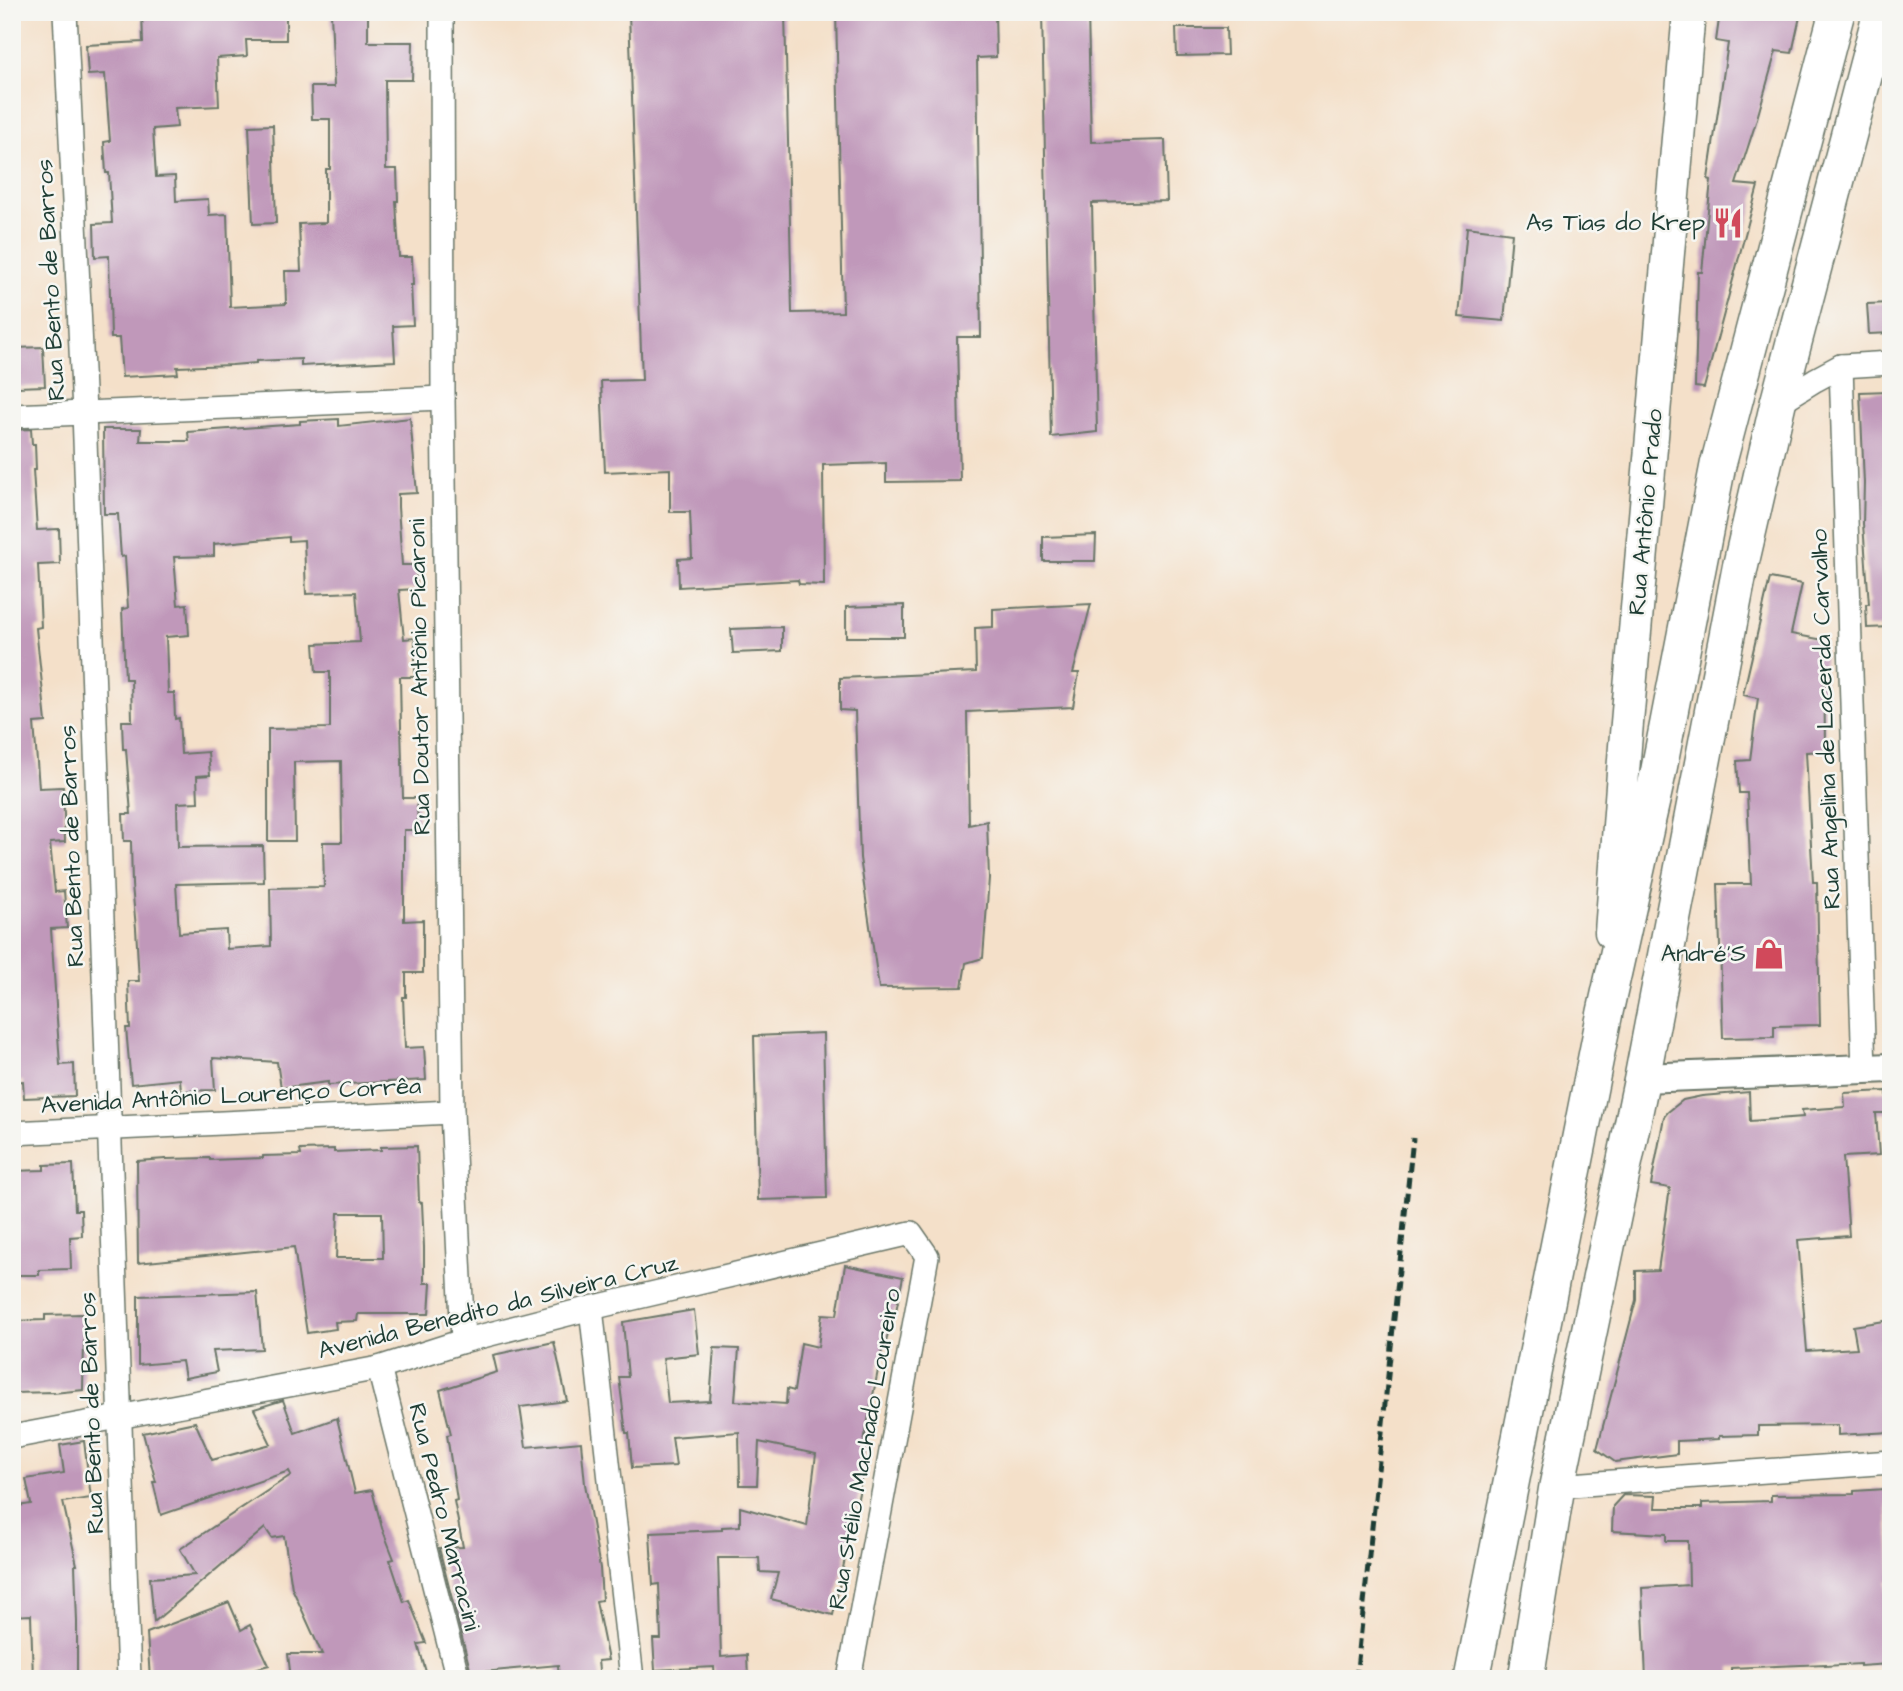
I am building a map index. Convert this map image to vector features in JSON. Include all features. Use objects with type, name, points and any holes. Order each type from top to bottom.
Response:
[{"type":"main road","name":"Rua Antônio Prado","points":[[1605,1012],[1689,12]]},
{"type":"main road","points":[[1472,1679],[1605,1012],[1658,774],[1718,465],[1837,12]]},
{"type":"main road","points":[[1526,1679],[1557,1486],[1642,1078],[1740,568],[1778,403],[1881,12]]},
{"type":"street","name":"Rua Bento de Barros","points":[[65,12],[84,412],[128,1679]]},
{"type":"street","name":"Rua Doutor Antônio Picaroni","points":[[442,12],[443,398],[452,1112],[463,1340]]},
{"type":"street","points":[[1778,403],[1841,366],[1891,363]]},
{"type":"street","name":"Rua Angelina de Lacerda Carvalho","points":[[1841,366],[1878,1069]]},
{"type":"street","points":[[12,416],[443,398]]},
{"type":"street","points":[[1642,1078],[1878,1069]]},
{"type":"street","name":"Avenida Antônio Lourenço Corrêa","points":[[12,1133],[452,1112]]},
{"type":"street","name":"Avenida Benedito da Silveira Cruz","points":[[12,1437],[379,1368],[463,1340],[911,1233]]},
{"type":"street","name":"Rua Stélio Machado Loureiro","points":[[849,1679],[927,1256],[911,1233]]},
{"type":"street","points":[[591,1308],[632,1679]]},
{"type":"street","name":"Rua Pedro Marracini","points":[[379,1368],[458,1679]]},
{"type":"street","points":[[1557,1486],[1891,1462]]},
{"type":"building","points":[[142,12],[286,12],[286,40],[246,40],[247,56],[217,58],[219,106],[175,108],[177,127],[153,129],[156,177],[175,176],[176,201],[208,199],[209,215],[227,214],[230,307],[286,304],[285,271],[301,271],[299,224],[326,223],[330,119],[312,119],[311,87],[334,87],[331,12],[368,12],[368,42],[413,42],[412,80],[385,80],[386,169],[397,169],[399,257],[412,257],[413,285],[413,325],[393,326],[395,361],[301,366],[301,359],[256,361],[232,365],[177,367],[178,374],[122,377],[119,338],[111,338],[109,256],[95,257],[94,224],[112,223],[104,142],[110,141],[105,74],[88,75],[86,45],[143,42]]},
{"type":"building","points":[[629,12],[785,12],[792,313],[843,312],[836,12],[995,12],[996,57],[977,58],[981,337],[957,337],[960,481],[886,482],[886,463],[823,465],[824,585],[799,584],[798,580],[679,587],[678,559],[692,558],[690,512],[670,512],[670,469],[605,472],[601,381],[642,380]]},
{"type":"building","points":[[1042,12],[1088,12],[1091,142],[1165,140],[1167,201],[1092,203],[1097,432],[1051,437]]},
{"type":"building","points":[[1720,12],[1801,12],[1792,53],[1776,51],[1736,184],[1758,186],[1704,388],[1695,387],[1698,272],[1702,272],[1711,180],[1708,179],[1728,43],[1716,41]]},
{"type":"building","points":[[1176,28],[1226,28],[1227,55],[1177,56]]},
{"type":"building","points":[[273,125],[276,223],[253,224],[249,126]]},
{"type":"building","points":[[1467,227],[1512,233],[1504,321],[1459,317]]},
{"type":"building","points":[[1891,303],[1891,333],[1869,334],[1867,304]]},
{"type":"building","points":[[43,347],[45,386],[17,387],[15,348]]},
{"type":"building","points":[[1888,391],[1891,460],[1891,627],[1867,628],[1866,604],[1869,604],[1863,524],[1860,392]]},
{"type":"building","points":[[410,418],[417,493],[398,494],[398,507],[402,565],[416,565],[417,589],[399,590],[404,639],[415,638],[415,677],[400,677],[403,798],[417,798],[418,830],[404,830],[404,921],[423,920],[423,973],[406,973],[406,997],[403,997],[405,1048],[424,1047],[426,1080],[328,1085],[328,1082],[281,1088],[277,1062],[213,1058],[215,1090],[181,1091],[180,1079],[131,1084],[126,1028],[130,1028],[128,981],[139,981],[131,841],[124,841],[123,814],[131,814],[122,721],[132,721],[131,679],[125,679],[122,609],[128,608],[125,556],[121,557],[118,514],[104,514],[103,429],[141,429],[140,441],[189,441],[188,432],[339,419],[339,426]],"holes":[[[289,537],[289,541],[304,540],[306,594],[356,592],[360,642],[314,644],[316,672],[330,672],[330,728],[268,729],[268,841],[295,841],[294,762],[341,761],[342,842],[323,842],[324,887],[270,888],[271,946],[227,949],[226,930],[179,933],[176,884],[264,882],[263,846],[178,847],[177,803],[198,802],[197,776],[210,775],[208,752],[181,754],[179,718],[175,719],[174,693],[168,693],[166,637],[189,635],[187,604],[178,605],[174,557],[214,556],[214,544]]]},
{"type":"building","points":[[31,429],[32,444],[35,444],[36,470],[33,470],[37,530],[59,529],[60,564],[38,565],[41,627],[36,628],[46,722],[34,723],[39,788],[63,787],[65,842],[50,843],[55,892],[64,891],[67,928],[51,929],[60,1065],[74,1064],[75,1096],[24,1098],[23,1081],[12,1082],[12,430]]},
{"type":"building","points":[[1096,535],[1095,561],[1043,561],[1043,537]]},
{"type":"building","points":[[1770,578],[1802,584],[1791,634],[1824,640],[1825,751],[1806,752],[1813,882],[1817,882],[1820,1025],[1774,1026],[1774,1037],[1723,1038],[1718,884],[1751,884],[1747,793],[1739,793],[1737,761],[1750,760],[1758,698],[1743,695]]},
{"type":"building","points":[[1091,604],[1073,673],[1079,673],[1073,707],[967,712],[969,825],[987,821],[989,878],[983,958],[966,963],[962,987],[879,988],[860,858],[855,711],[840,710],[840,678],[976,672],[975,628],[993,627],[993,609]]},
{"type":"building","points":[[904,605],[904,637],[846,637],[846,607]]},
{"type":"building","points":[[782,627],[782,651],[733,653],[731,629]]},
{"type":"building","points":[[823,1033],[827,1198],[758,1200],[754,1036]]},
{"type":"building","points":[[1887,1091],[1888,1113],[1876,1113],[1879,1155],[1843,1157],[1849,1236],[1798,1240],[1807,1351],[1857,1348],[1853,1326],[1891,1320],[1891,1432],[1838,1435],[1838,1425],[1758,1426],[1758,1435],[1677,1441],[1677,1454],[1615,1462],[1597,1449],[1636,1300],[1636,1271],[1658,1270],[1670,1188],[1651,1185],[1664,1117],[1668,1112],[1683,1100],[1749,1092],[1750,1121],[1803,1117],[1802,1110],[1845,1107],[1844,1093]]},
{"type":"building","points":[[417,1146],[424,1283],[431,1283],[429,1314],[358,1314],[357,1321],[335,1322],[336,1329],[307,1333],[294,1247],[138,1263],[137,1161],[263,1158],[301,1155],[300,1150],[334,1149],[334,1152],[381,1150],[381,1147]],"holes":[[[338,1213],[382,1213],[383,1258],[336,1258]]]},
{"type":"building","points":[[73,1164],[75,1210],[81,1210],[82,1236],[70,1237],[71,1269],[39,1270],[39,1275],[12,1275],[12,1171],[44,1170],[44,1165]]},
{"type":"building","points":[[845,1265],[903,1277],[896,1311],[894,1310],[882,1350],[864,1441],[859,1493],[833,1615],[771,1599],[778,1573],[760,1572],[759,1558],[718,1558],[721,1657],[747,1655],[748,1679],[715,1679],[714,1667],[655,1670],[653,1639],[661,1639],[659,1584],[653,1585],[650,1533],[722,1530],[722,1527],[740,1526],[740,1507],[807,1526],[816,1454],[759,1442],[757,1485],[740,1485],[739,1432],[672,1437],[676,1466],[632,1468],[619,1377],[628,1377],[623,1322],[694,1310],[699,1354],[663,1358],[668,1403],[710,1401],[714,1348],[739,1349],[735,1401],[786,1404],[787,1389],[794,1391],[801,1343],[818,1347],[822,1314],[837,1315]]},
{"type":"building","points":[[257,1292],[262,1349],[213,1351],[217,1372],[185,1378],[182,1361],[138,1365],[138,1296]]},
{"type":"building","points":[[82,1314],[83,1390],[13,1393],[12,1321],[45,1320],[45,1315]]},
{"type":"building","points":[[554,1342],[567,1401],[520,1407],[526,1447],[581,1442],[585,1484],[600,1568],[602,1600],[596,1601],[608,1660],[598,1661],[600,1679],[559,1679],[558,1665],[471,1673],[439,1548],[463,1547],[454,1501],[457,1500],[447,1435],[451,1434],[440,1390],[497,1372],[493,1355]]},
{"type":"building","points":[[283,1400],[295,1433],[337,1418],[355,1493],[372,1490],[394,1559],[390,1560],[404,1602],[409,1600],[426,1643],[418,1644],[428,1679],[291,1679],[288,1654],[322,1654],[292,1588],[284,1536],[272,1538],[265,1528],[154,1622],[150,1578],[195,1575],[180,1549],[291,1475],[289,1471],[161,1515],[153,1482],[156,1482],[143,1433],[195,1422],[212,1460],[271,1444],[254,1409]]},
{"type":"building","points":[[84,1441],[91,1498],[63,1502],[77,1565],[77,1679],[33,1679],[31,1615],[12,1616],[12,1507],[31,1504],[26,1479],[64,1473],[60,1445]]},
{"type":"building","points":[[1886,1489],[1891,1574],[1891,1581],[1886,1581],[1889,1664],[1731,1668],[1731,1679],[1646,1679],[1642,1588],[1689,1585],[1688,1541],[1666,1541],[1666,1534],[1612,1531],[1613,1506],[1623,1495],[1656,1496],[1655,1508],[1702,1508],[1702,1503],[1771,1501],[1771,1495],[1854,1494],[1854,1491]]},
{"type":"building","points":[[229,1602],[241,1630],[250,1625],[269,1665],[218,1679],[150,1679],[147,1633]]},
{"type":"railway","points":[[1356,1679],[1413,1138]]},
{"type":"place","name":"As Tias do Krep","points":[[1728,223]]},
{"type":"place","name":"André'S","points":[[1769,954]]}]
